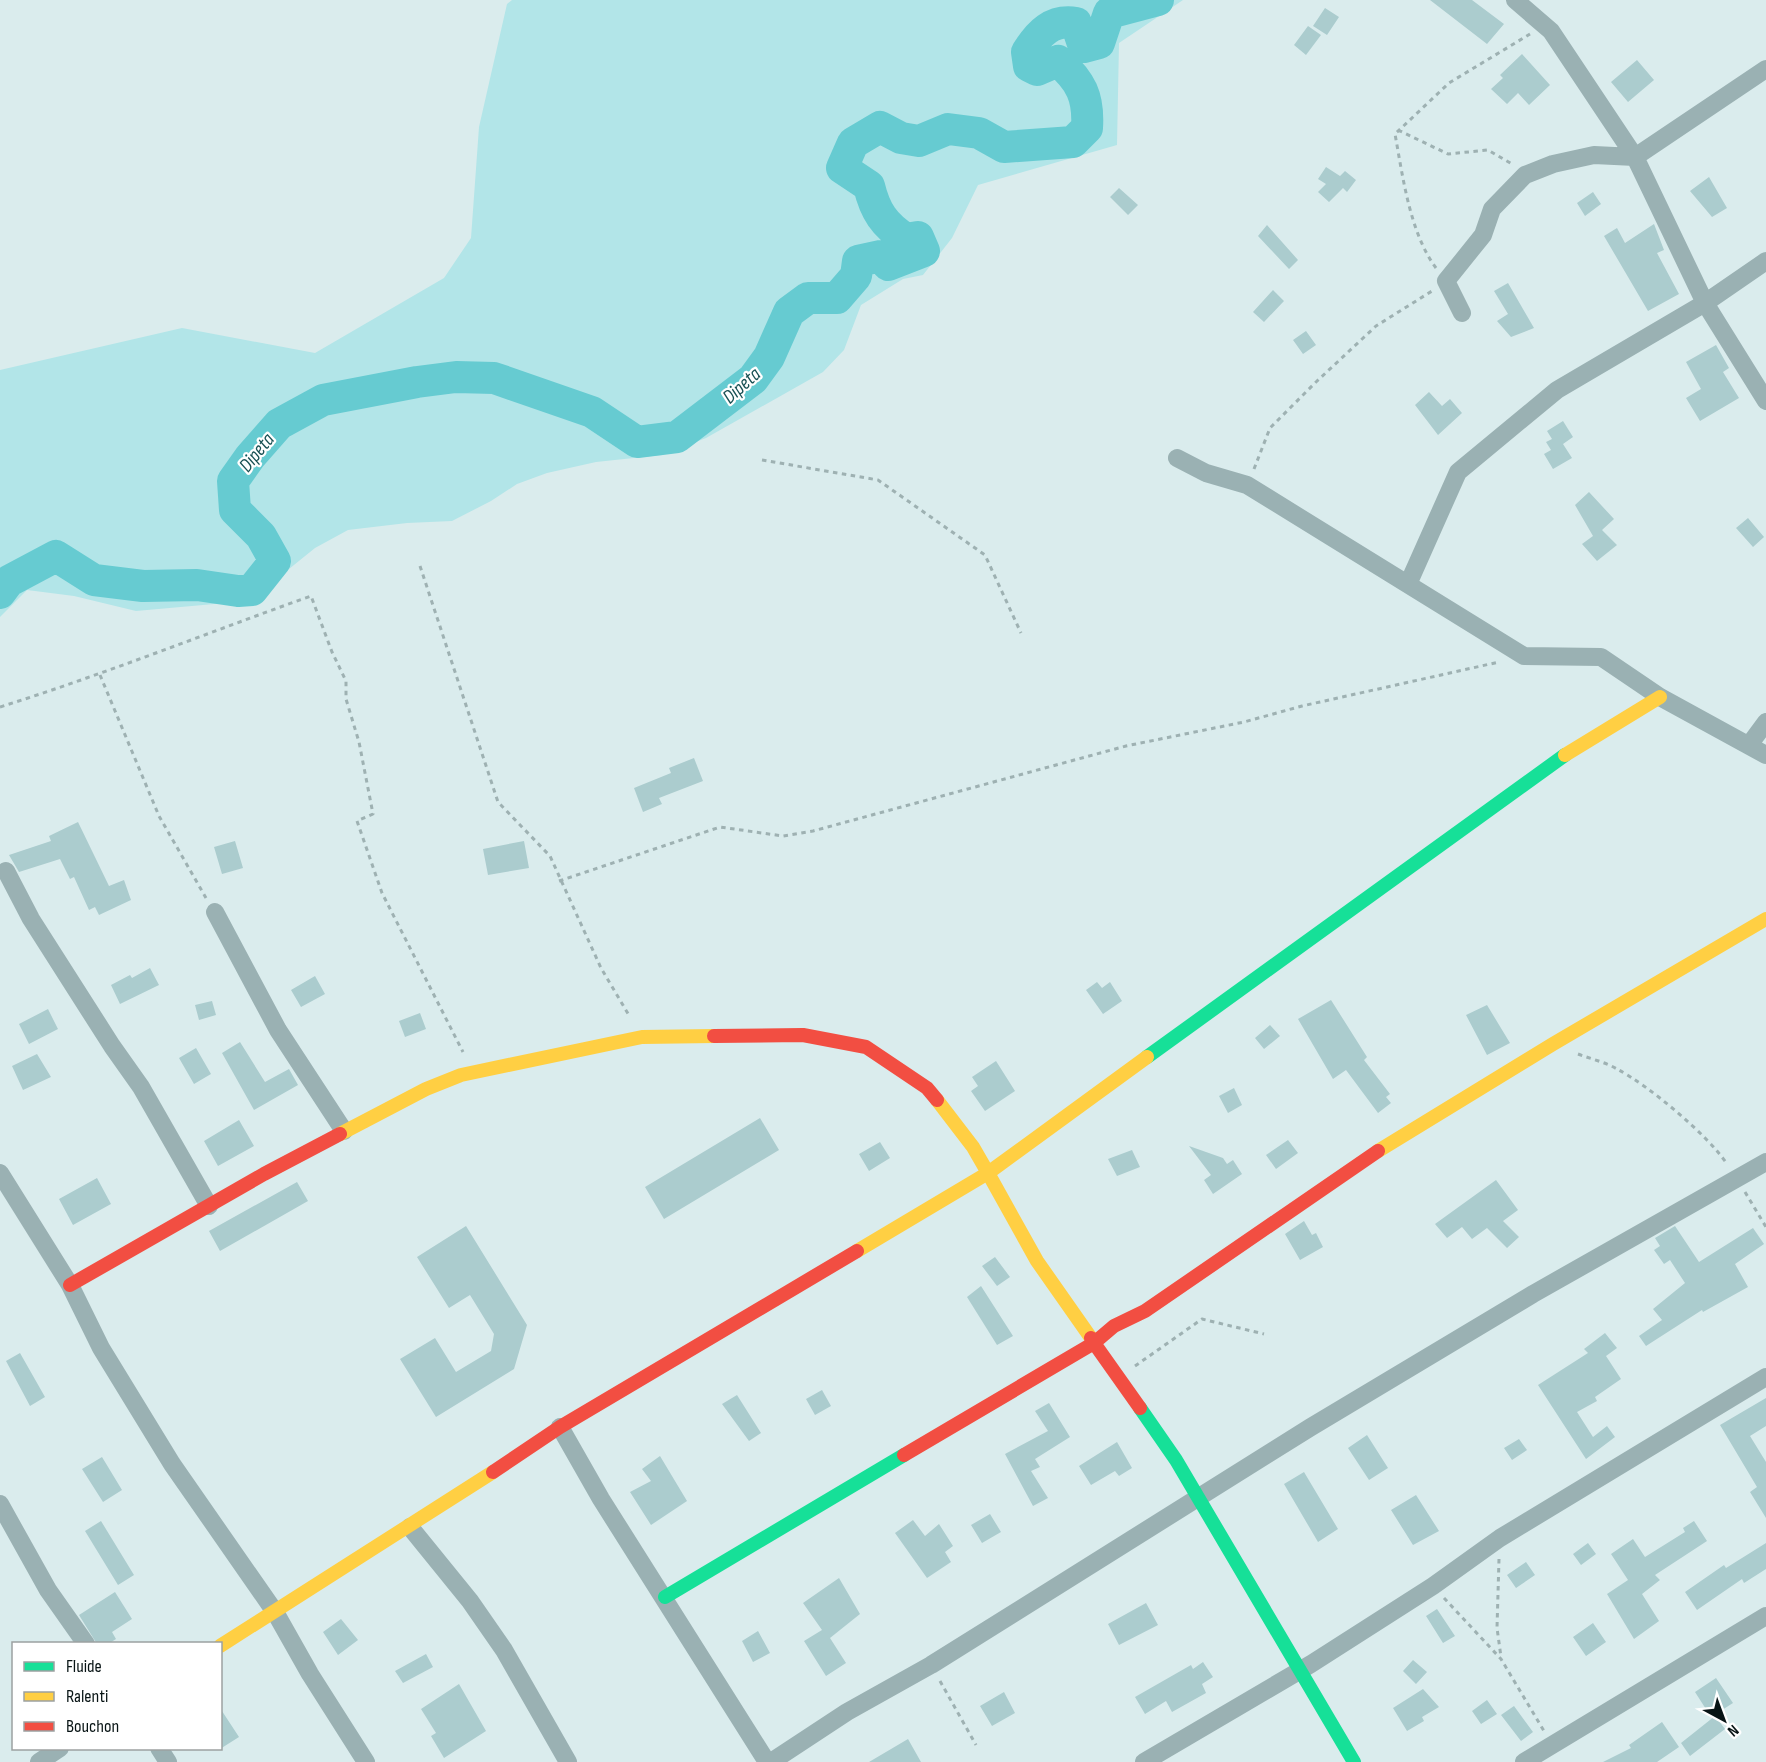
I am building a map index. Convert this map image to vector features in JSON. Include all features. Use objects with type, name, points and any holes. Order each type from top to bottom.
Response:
[{"type":"street","points":[[1515,0],[1545,25],[1635,157],[1705,303],[1766,402]]},
{"type":"street","points":[[1462,313],[1446,281],[1483,235],[1492,209],[1525,175],[1553,164],[1594,155],[1635,157],[1766,69]]},
{"type":"street","points":[[1409,582],[1458,472],[1557,390],[1705,303],[1766,261]]},
{"type":"street","points":[[1177,458],[1206,472],[1247,485],[1356,554],[1409,582],[1524,656],[1601,657],[1660,697],[1766,755]]},
{"type":"street","points":[[222,1645],[410,1527],[560,1426],[988,1173],[1557,760],[1660,697]]},
{"type":"street","points":[[1749,745],[1766,722]]},
{"type":"street","points":[[6,871],[31,919],[141,1087],[209,1206]]},
{"type":"street","points":[[215,912],[278,1030],[344,1131]]},
{"type":"street","points":[[665,1597],[1094,1343],[1114,1326],[1145,1311],[1367,1158],[1553,1044],[1766,919]]},
{"type":"street","points":[[70,1285],[344,1131],[426,1089],[473,1072],[642,1037],[803,1035],[866,1047],[927,1088],[973,1147],[1010,1217],[1055,1290],[1176,1460],[1354,1762]]},
{"type":"street","points":[[560,1426],[601,1499],[769,1762],[847,1712],[931,1665],[1311,1427],[1523,1300],[1766,1162]]},
{"type":"street","points":[[0,1173],[70,1285],[101,1348],[172,1464],[274,1612],[366,1762]]},
{"type":"street","points":[[1144,1762],[1298,1669],[1311,1664],[1433,1586],[1500,1538],[1766,1377]]},
{"type":"street","points":[[0,1504],[48,1590],[85,1642]]},
{"type":"street","points":[[410,1527],[470,1601],[504,1650],[568,1762]]},
{"type":"street","points":[[1524,1762],[1766,1616]]},
{"type":"street","points":[[39,1762],[58,1750]]},
{"type":"path","points":[[1247,485],[1270,428],[1376,326],[1446,281],[1423,251],[1407,198],[1395,134],[1449,82],[1545,25]]},
{"type":"path","points":[[1398,130],[1448,154],[1488,150],[1525,175]]},
{"type":"path","points":[[762,460],[878,480],[985,555],[1021,633]]},
{"type":"path","points":[[420,566],[498,802],[550,856],[601,968],[642,1037]]},
{"type":"path","points":[[0,707],[100,675],[161,649],[311,596],[332,652],[346,681],[346,699],[359,742],[373,814],[357,821],[382,893],[473,1072]]},
{"type":"path","points":[[560,881],[720,827],[783,836],[813,831],[1126,746],[1244,722],[1302,706],[1524,656]]},
{"type":"path","points":[[100,675],[159,816],[215,912]]},
{"type":"path","points":[[1553,1044],[1617,1069],[1668,1106],[1720,1153],[1766,1227]]},
{"type":"path","points":[[1116,1378],[1202,1319],[1264,1334]]},
{"type":"path","points":[[1500,1538],[1497,1628],[1501,1659]]},
{"type":"path","points":[[1433,1586],[1501,1659],[1553,1745]]},
{"type":"path","points":[[931,1665],[976,1744]]},
{"type":"shaded area","points":[[512,0],[1183,0],[1119,43],[1117,145],[978,185],[952,238],[923,275],[903,279],[861,305],[844,350],[823,372],[706,438],[662,455],[596,462],[547,473],[517,484],[491,501],[452,521],[407,523],[348,530],[315,548],[289,569],[259,600],[136,611],[74,596],[27,590],[0,617],[0,370],[182,328],[315,353],[444,278],[471,238],[479,127],[507,4]]},
{"type":"building","points":[[1430,0],[1472,0],[1504,24],[1487,44]]},
{"type":"building","points":[[1325,8],[1339,17],[1327,35],[1313,26]]},
{"type":"building","points":[[1308,26],[1321,35],[1306,55],[1294,45]]},
{"type":"building","points":[[1522,54],[1550,85],[1529,105],[1518,93],[1507,104],[1491,89],[1503,78],[1500,75]]},
{"type":"building","points":[[1637,60],[1654,80],[1628,102],[1611,82]]},
{"type":"building","points":[[1326,167],[1340,176],[1345,171],[1356,180],[1347,192],[1343,188],[1329,202],[1318,192],[1326,184],[1318,179]]},
{"type":"building","points":[[1709,177],[1727,208],[1712,217],[1690,191]]},
{"type":"building","points":[[1119,188],[1138,205],[1128,215],[1110,197]]},
{"type":"building","points":[[1593,192],[1601,204],[1585,216],[1577,203]]},
{"type":"building","points":[[1654,224],[1664,250],[1657,253],[1679,294],[1648,311],[1604,236],[1617,228],[1625,243]]},
{"type":"building","points":[[1267,225],[1298,260],[1289,269],[1258,236]]},
{"type":"building","points":[[1508,283],[1534,328],[1511,337],[1497,321],[1508,314],[1494,291]]},
{"type":"building","points":[[1273,290],[1284,301],[1264,322],[1253,312]]},
{"type":"building","points":[[1306,331],[1316,345],[1303,354],[1293,340]]},
{"type":"building","points":[[1716,345],[1729,368],[1723,372],[1739,398],[1700,421],[1686,398],[1701,389],[1686,362]]},
{"type":"building","points":[[1429,392],[1442,406],[1450,399],[1462,413],[1438,435],[1415,405]]},
{"type":"building","points":[[1563,421],[1573,437],[1563,444],[1572,458],[1553,469],[1544,454],[1551,450],[1546,442],[1552,439],[1547,431]]},
{"type":"building","points":[[1589,492],[1614,519],[1602,530],[1617,545],[1597,561],[1582,544],[1593,536],[1575,505]]},
{"type":"building","points":[[1748,518],[1764,537],[1753,547],[1736,528]]},
{"type":"building","points":[[694,758],[703,781],[659,798],[662,804],[643,812],[634,788],[671,773],[669,768]]},
{"type":"building","points":[[78,822],[109,886],[124,880],[131,900],[99,915],[95,907],[89,910],[74,877],[70,879],[60,859],[19,872],[9,855],[51,841],[49,836]]},
{"type":"building","points":[[235,841],[243,868],[222,874],[214,847]]},
{"type":"building","points":[[524,841],[529,868],[488,875],[483,849]]},
{"type":"building","points":[[150,968],[159,985],[120,1004],[111,985],[130,975],[132,978]]},
{"type":"building","points":[[315,976],[325,994],[301,1007],[291,990]]},
{"type":"building","points":[[1097,982],[1102,988],[1110,982],[1122,1001],[1103,1014],[1086,990]]},
{"type":"building","points":[[1331,1000],[1367,1057],[1364,1060],[1390,1094],[1386,1097],[1391,1103],[1378,1113],[1346,1070],[1333,1079],[1298,1019]]},
{"type":"building","points":[[212,1001],[216,1015],[199,1020],[195,1005]]},
{"type":"building","points":[[1487,1005],[1510,1043],[1487,1055],[1466,1015]]},
{"type":"building","points":[[48,1009],[58,1029],[29,1044],[19,1024]]},
{"type":"building","points":[[420,1013],[426,1029],[405,1037],[399,1021]]},
{"type":"building","points":[[1270,1025],[1280,1036],[1264,1049],[1255,1038]]},
{"type":"building","points":[[240,1042],[265,1082],[289,1069],[298,1085],[254,1110],[222,1053]]},
{"type":"building","points":[[196,1048],[211,1074],[194,1084],[179,1058]]},
{"type":"building","points":[[37,1054],[51,1077],[23,1090],[12,1066]]},
{"type":"building","points":[[996,1061],[1015,1091],[985,1111],[971,1091],[978,1086],[972,1077]]},
{"type":"building","points":[[1234,1088],[1242,1105],[1228,1113],[1219,1096]]},
{"type":"building","points":[[760,1118],[779,1150],[664,1219],[645,1187]]},
{"type":"building","points":[[239,1120],[254,1146],[218,1166],[204,1141]]},
{"type":"building","points":[[1288,1140],[1298,1153],[1276,1169],[1266,1155]]},
{"type":"building","points":[[880,1142],[890,1158],[869,1171],[859,1154]]},
{"type":"building","points":[[1189,1146],[1223,1158],[1227,1164],[1233,1160],[1242,1174],[1213,1194],[1204,1180],[1211,1175]]},
{"type":"building","points":[[1132,1150],[1140,1167],[1117,1176],[1108,1159]]},
{"type":"building","points":[[97,1178],[111,1204],[73,1225],[59,1199]]},
{"type":"building","points":[[1496,1180],[1518,1210],[1503,1221],[1519,1237],[1507,1248],[1487,1228],[1472,1239],[1462,1227],[1447,1238],[1435,1224]]},
{"type":"building","points":[[297,1182],[308,1201],[220,1251],[209,1231]]},
{"type":"building","points":[[1304,1221],[1312,1235],[1316,1233],[1323,1247],[1300,1260],[1285,1234]]},
{"type":"building","points":[[466,1226],[527,1325],[514,1369],[436,1417],[400,1359],[435,1338],[456,1372],[491,1351],[494,1334],[470,1295],[449,1308],[417,1257]]},
{"type":"building","points":[[1675,1226],[1699,1262],[1753,1228],[1764,1244],[1735,1264],[1748,1287],[1703,1312],[1702,1310],[1646,1346],[1639,1336],[1662,1320],[1653,1309],[1685,1283],[1670,1260],[1664,1264],[1654,1250],[1660,1246],[1655,1238]]},
{"type":"building","points":[[995,1257],[1010,1277],[997,1286],[982,1266]]},
{"type":"building","points":[[981,1286],[1013,1336],[997,1345],[967,1297]]},
{"type":"building","points":[[1605,1333],[1617,1348],[1606,1356],[1621,1379],[1595,1397],[1597,1401],[1577,1412],[1593,1437],[1607,1426],[1615,1437],[1586,1459],[1538,1385],[1588,1353],[1584,1349]]},
{"type":"building","points":[[20,1353],[45,1397],[30,1406],[6,1361]]},
{"type":"building","points":[[822,1390],[831,1406],[815,1415],[806,1399]]},
{"type":"building","points":[[737,1395],[761,1433],[749,1441],[722,1404]]},
{"type":"building","points":[[1766,1398],[1766,1426],[1750,1436],[1766,1462],[1766,1518],[1750,1492],[1757,1487],[1720,1425]]},
{"type":"building","points":[[1049,1403],[1070,1437],[1035,1459],[1040,1467],[1031,1471],[1048,1498],[1033,1506],[1005,1454],[1048,1431],[1035,1411]]},
{"type":"building","points":[[1367,1435],[1388,1468],[1369,1480],[1348,1448]]},
{"type":"building","points":[[1519,1439],[1527,1450],[1512,1460],[1504,1448]]},
{"type":"building","points":[[1117,1442],[1132,1468],[1119,1476],[1115,1471],[1091,1485],[1079,1466]]},
{"type":"building","points":[[660,1456],[687,1501],[651,1525],[630,1492],[651,1481],[642,1469]]},
{"type":"building","points":[[102,1457],[122,1490],[103,1502],[82,1469]]},
{"type":"building","points":[[1304,1472],[1338,1529],[1318,1542],[1284,1484]]},
{"type":"building","points":[[1416,1495],[1439,1531],[1413,1545],[1391,1510]]},
{"type":"building","points":[[990,1514],[1001,1532],[982,1543],[971,1525]]},
{"type":"building","points":[[913,1520],[925,1536],[939,1524],[953,1546],[945,1552],[951,1562],[927,1578],[895,1533]]},
{"type":"building","points":[[101,1521],[134,1575],[118,1585],[85,1531]]},
{"type":"building","points":[[1694,1521],[1707,1541],[1655,1575],[1660,1580],[1642,1594],[1659,1621],[1634,1639],[1607,1594],[1628,1580],[1611,1554],[1633,1539],[1645,1557],[1685,1532],[1683,1528]]},
{"type":"building","points":[[1588,1543],[1596,1554],[1581,1565],[1573,1554]]},
{"type":"building","points":[[1766,1543],[1766,1569],[1744,1583],[1742,1579],[1697,1610],[1685,1592],[1724,1565],[1726,1568]]},
{"type":"building","points":[[1526,1562],[1535,1575],[1516,1588],[1507,1575]]},
{"type":"building","points":[[839,1578],[860,1614],[830,1638],[846,1663],[826,1676],[804,1641],[822,1630],[803,1603]]},
{"type":"building","points":[[115,1592],[132,1619],[112,1632],[116,1639],[111,1642],[96,1642],[79,1615]]},
{"type":"building","points":[[1146,1603],[1158,1625],[1119,1645],[1108,1624]]},
{"type":"building","points":[[1437,1609],[1455,1636],[1443,1643],[1426,1616]]},
{"type":"building","points":[[341,1619],[358,1640],[338,1655],[323,1632]]},
{"type":"building","points":[[1593,1623],[1606,1642],[1586,1656],[1573,1637]]},
{"type":"building","points":[[758,1631],[770,1653],[753,1662],[742,1641]]},
{"type":"building","points":[[426,1654],[433,1667],[403,1683],[395,1671]]},
{"type":"building","points":[[1413,1660],[1427,1672],[1416,1684],[1403,1671]]},
{"type":"building","points":[[1203,1662],[1213,1677],[1202,1684],[1206,1693],[1172,1712],[1166,1701],[1145,1714],[1135,1697],[1191,1665],[1193,1669]]},
{"type":"building","points":[[1716,1678],[1733,1703],[1711,1717],[1695,1692]]},
{"type":"building","points":[[459,1684],[486,1731],[444,1758],[431,1736],[436,1733],[421,1709]]},
{"type":"building","points":[[1423,1689],[1439,1707],[1422,1717],[1424,1721],[1407,1731],[1393,1708]]},
{"type":"building","points":[[1004,1692],[1015,1713],[992,1726],[980,1706]]},
{"type":"building","points":[[1487,1700],[1497,1714],[1481,1724],[1472,1711]]},
{"type":"building","points":[[1514,1706],[1533,1732],[1521,1741],[1501,1715]]},
{"type":"building","points":[[222,1711],[239,1737],[222,1748]]},
{"type":"building","points":[[1715,1716],[1725,1729],[1690,1756],[1681,1743]]},
{"type":"building","points":[[1662,1722],[1679,1747],[1657,1762],[1603,1762],[1631,1748],[1629,1745]]},
{"type":"building","points":[[908,1739],[921,1762],[869,1762]]},
{"type":"waterway","name":"Dipeta","points":[[0,593],[9,581],[56,556],[94,580],[143,586],[197,585],[238,591],[252,590],[275,561],[261,536],[235,510],[233,481],[250,457],[279,424],[323,400],[417,382],[456,377],[494,378],[592,412],[637,442],[677,437],[753,379],[769,357],[789,312],[808,298],[837,298],[856,276],[858,261],[881,256],[888,265],[924,251],[918,237],[906,239],[886,223],[874,203],[869,186],[842,168],[853,143],[880,127],[901,138],[919,141],[948,129],[979,133],[1004,147],[1073,142],[1087,128],[1087,107],[1082,90],[1073,76],[1058,61],[1037,70],[1029,66],[1027,52],[1041,33],[1053,25],[1067,22],[1076,23],[1084,47],[1099,43],[1109,13],[1158,0]]},
{"type":"traffic: fast","points":[[1147,1057],[1565,755]]},
{"type":"traffic: fast","points":[[1140,1408],[1176,1460],[1354,1762]]},
{"type":"traffic: fast","points":[[665,1597],[904,1455]]},
{"type":"traffic: slow","points":[[1565,755],[1660,697]]},
{"type":"traffic: slow","points":[[1378,1151],[1553,1044],[1766,919]]},
{"type":"traffic: slow","points":[[340,1134],[426,1089],[461,1075],[642,1037],[714,1036]]},
{"type":"traffic: slow","points":[[937,1100],[973,1147],[988,1173],[1147,1057]]},
{"type":"traffic: slow","points":[[857,1251],[988,1173],[1037,1261],[1091,1338]]},
{"type":"traffic: slow","points":[[222,1645],[493,1472]]},
{"type":"traffic: jam","points":[[714,1036],[803,1035],[866,1047],[927,1088],[937,1100]]},
{"type":"traffic: jam","points":[[70,1285],[264,1174],[340,1134]]},
{"type":"traffic: jam","points":[[1140,1408],[1094,1343],[1114,1326],[1145,1311],[1378,1151]]},
{"type":"traffic: jam","points":[[493,1472],[560,1427],[857,1251]]},
{"type":"traffic: jam","points":[[904,1455],[1094,1343],[1091,1338]]}]
